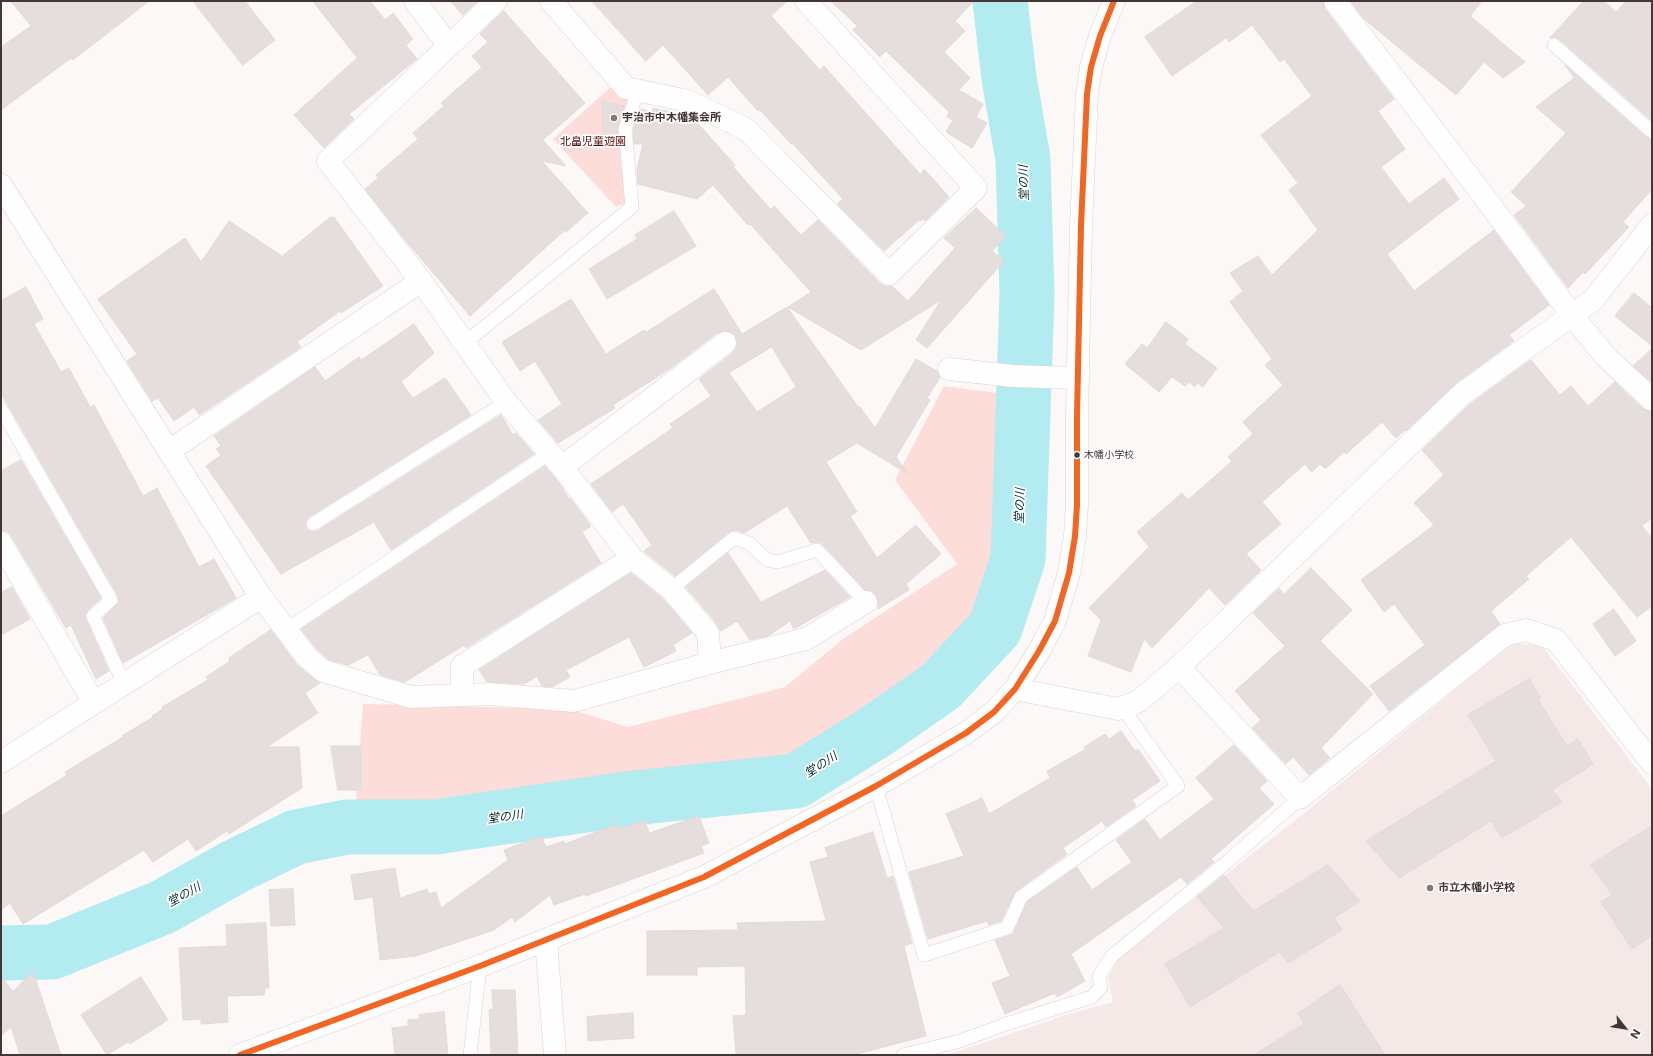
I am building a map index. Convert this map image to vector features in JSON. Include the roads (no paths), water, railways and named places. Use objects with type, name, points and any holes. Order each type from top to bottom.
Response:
[{"type":"street","points":[[415,1],[449,46]]},
{"type":"street","points":[[496,1],[328,161],[421,281],[506,402],[556,460],[632,558],[671,589],[708,633],[710,663]]},
{"type":"street","points":[[551,1],[626,88],[688,101],[746,129],[889,274],[976,188],[806,1]]},
{"type":"street","points":[[240,1055],[546,941],[704,878],[876,786],[966,733],[994,712],[1015,689],[1055,621],[1069,573],[1075,536],[1077,505],[1080,226],[1087,94],[1091,67],[1098,42],[1114,1]]},
{"type":"street","points":[[1335,1],[1483,195],[1572,315],[1605,356],[1652,400]]},
{"type":"street","points":[[1,185],[261,597],[307,657],[323,671],[411,697],[490,694],[574,701],[710,663],[806,639],[866,602]]},
{"type":"street","points":[[1015,689],[1118,708],[1139,701],[1179,668],[1462,394],[1593,300],[1652,225]]},
{"type":"street","points":[[169,451],[421,281]]},
{"type":"street","points":[[556,460],[726,343]]},
{"type":"street","points":[[949,369],[1016,376],[1055,376],[1078,378]]},
{"type":"street","points":[[1,543],[94,703]]},
{"type":"street","points":[[462,695],[462,666],[632,558]]},
{"type":"street","points":[[1,762],[261,597]]},
{"type":"street","points":[[1179,668],[1300,798],[1505,635],[1526,630],[1556,640],[1652,763]]},
{"type":"street","points":[[546,941],[555,1055]]},
{"type":"lane","points":[[1554,45],[1652,132]]},
{"type":"lane","points":[[465,343],[632,208],[626,129],[638,90]]},
{"type":"lane","points":[[313,524],[506,402]]},
{"type":"lane","points":[[1,409],[111,600],[93,616],[124,684]]},
{"type":"lane","points":[[286,630],[556,460]]},
{"type":"lane","points":[[671,589],[734,538],[750,543],[767,560],[778,562],[817,550],[866,602]]},
{"type":"lane","points":[[876,786],[924,955],[1007,928],[1020,897],[1178,786],[1122,707]]},
{"type":"lane","points":[[903,1055],[960,1041],[1006,1024],[1092,997],[1101,987],[1099,976],[1112,956],[1227,862],[1300,798]]},
{"type":"lane","points":[[470,1055],[480,966]]},
{"type":"waterway","name":"堂の川","points":[[1,953],[52,952],[163,907],[234,867],[296,837],[347,827],[435,827],[633,798],[796,781],[875,732],[941,686],[995,628],[1018,559],[1027,295],[1023,159],[1009,78],[1000,1]]},
{"type":"place","name":"宇治市中木幡集会所","points":[[614,118]]},
{"type":"place","name":"木幡小学校","points":[[1077,455]]},
{"type":"place","name":"市立木幡小学校","points":[[1430,888]]},
{"type":"park label","name":"北畠児童遊園","points":[[593,142]]}]
